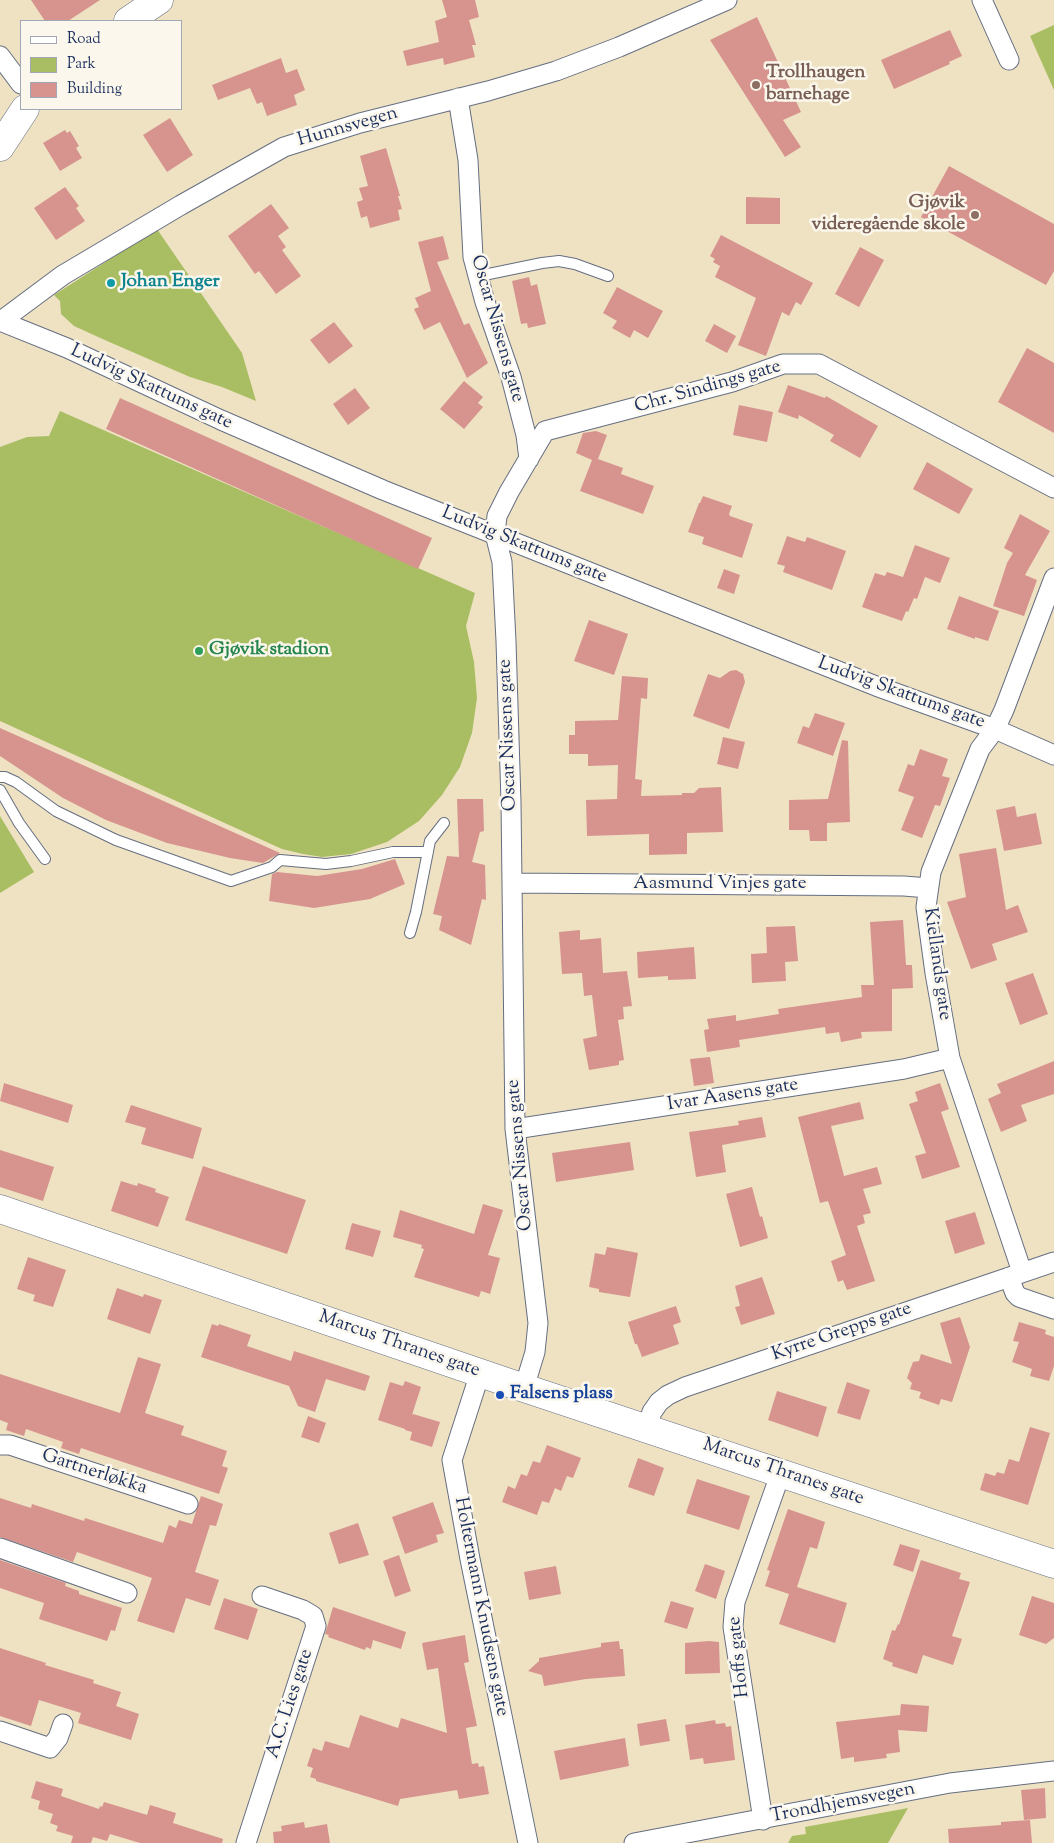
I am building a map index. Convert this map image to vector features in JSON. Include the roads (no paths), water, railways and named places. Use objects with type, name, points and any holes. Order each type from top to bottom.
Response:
[{"type":"main road","points":[[0,147],[24,110]]},
{"type":"main road","name":"Marcus Thranes gate","points":[[0,1209],[524,1388],[1054,1564]]},
{"type":"street","name":"Hunnsvegen","points":[[0,321],[63,275],[284,147],[360,123],[556,71],[619,47],[727,0]]},
{"type":"street","points":[[985,1],[1009,60]]},
{"type":"street","points":[[0,56],[20,83]]},
{"type":"street","name":"Oscar Nissens gate","points":[[458,98],[468,160],[473,257],[511,377],[526,435],[528,459],[497,516],[495,534],[502,562],[506,641],[511,802],[515,1129],[538,1323],[535,1352],[524,1388]]},
{"type":"street","name":"Ludvig Skattums gate","points":[[0,321],[67,348],[239,428],[383,490],[876,686],[995,729],[1054,755]]},
{"type":"street","name":"Chr. Sindings gate","points":[[528,459],[545,432],[732,382],[783,364],[819,364],[1054,488]]},
{"type":"street","name":"Kiellands gate","points":[[1054,578],[1007,701],[995,729],[980,749],[931,872],[926,907],[934,973],[950,1058],[1016,1275],[1014,1293],[1054,1309]]},
{"type":"street","name":"Aasmund Vinjes gate","points":[[512,883],[894,886],[928,888]]},
{"type":"street","name":"Ivar Aasens gate","points":[[515,1129],[904,1069],[950,1058]]},
{"type":"street","name":"Kyrre Grepps gate","points":[[647,1428],[652,1412],[660,1402],[684,1386],[1054,1262]]},
{"type":"street","name":"Holtermann Knudsens gate","points":[[480,1372],[452,1460],[528,1843]]},
{"type":"street","name":"Gartnerløkka","points":[[0,1445],[10,1445],[188,1504]]},
{"type":"street","name":"Hoffs gate","points":[[763,1820],[733,1627],[735,1602],[781,1472]]},
{"type":"street","points":[[0,1548],[127,1593]]},
{"type":"street","name":"A.C. Lies gate","points":[[246,1843],[316,1626],[313,1616],[303,1610],[262,1596]]},
{"type":"street","points":[[0,1731],[50,1748],[58,1738],[63,1724]]},
{"type":"street","name":"Trondhjemsvegen","points":[[634,1843],[950,1783],[1054,1771]]},
{"type":"lane","points":[[479,276],[559,261],[575,264],[608,276]]},
{"type":"lane","points":[[0,777],[16,782],[56,811],[116,840],[231,881],[272,867],[280,860],[326,864],[393,852],[428,852]]},
{"type":"lane","points":[[0,790],[19,823],[45,859]]},
{"type":"lane","points":[[410,933],[430,840],[444,822]]},
{"type":"place","name":"Trollhaugen barnehage","points":[[756,85]]},
{"type":"place","name":"Gjøvik videregående skole","points":[[975,215]]},
{"type":"place","name":"Johan Enger","points":[[111,283]]},
{"type":"place","name":"Gjøvik stadion","points":[[199,651]]},
{"type":"place","name":"Falsens plass","points":[[500,1395]]}]
